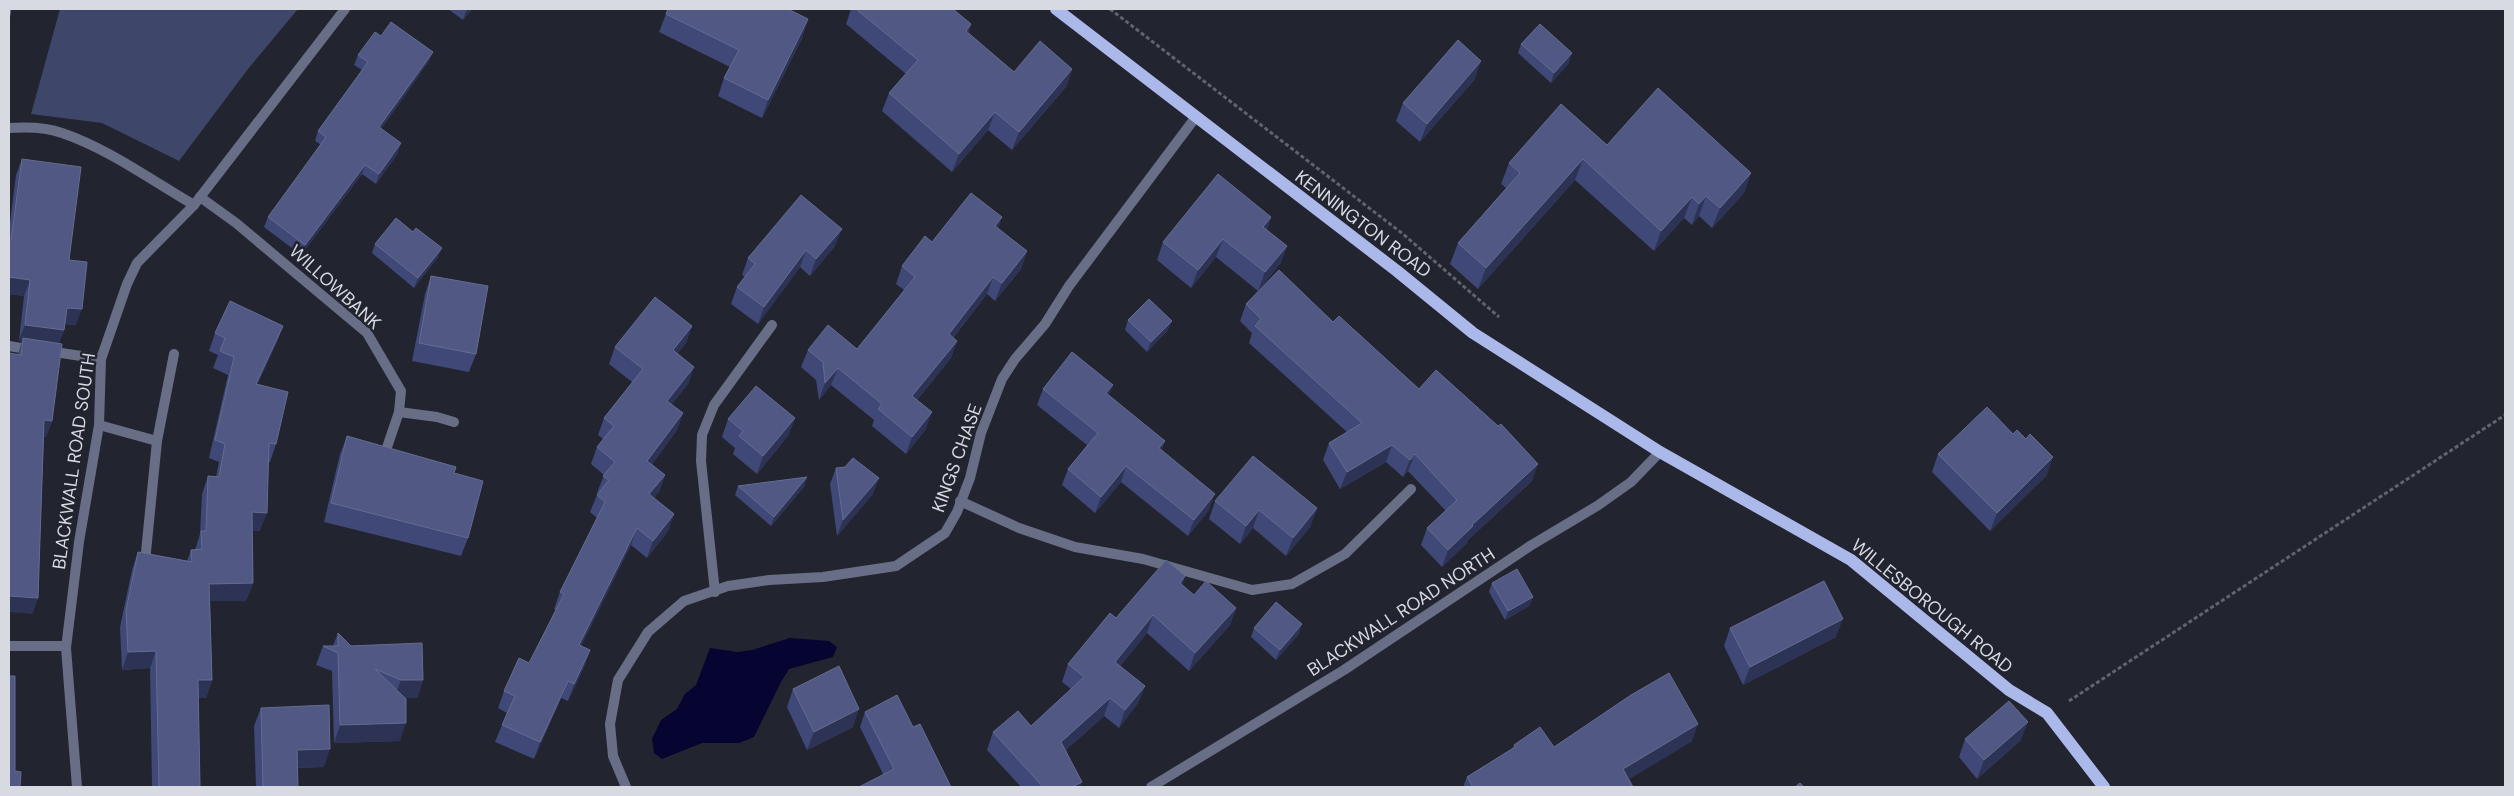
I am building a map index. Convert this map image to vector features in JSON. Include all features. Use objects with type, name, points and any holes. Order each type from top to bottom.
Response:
[{"type":"main road","name":"KENNINGTON ROAD","points":[[1056,9],[1195,118],[1392,267],[1472,333],[1660,452]]},
{"type":"main road","name":"WILLESBOROUGH ROAD","points":[[1660,452],[1851,560],[2009,690],[2047,713],[2104,787]]},
{"type":"street","name":"BLACKWALL ROAD SOUTH","points":[[77,787],[66,646],[79,542],[99,425],[101,358],[127,284],[137,263],[194,205],[345,9]]},
{"type":"street","name":"KINGS CHASE","points":[[626,787],[613,756],[610,724],[618,680],[648,632],[684,601],[728,586],[769,580],[823,577],[896,566],[945,533],[957,512],[970,478],[981,432],[1002,379],[1015,359],[1045,324],[1069,286],[1195,118]]},
{"type":"street","points":[[9,128],[61,132],[102,151],[194,205]]},
{"type":"street","name":"WILLOWBANK","points":[[200,197],[236,224],[367,333],[401,390],[399,412],[383,459]]},
{"type":"street","points":[[715,592],[701,461],[702,435],[714,405],[772,325]]},
{"type":"street","points":[[9,346],[101,358]]},
{"type":"street","points":[[145,562],[157,441],[174,354]]},
{"type":"street","points":[[399,412],[437,417],[454,422]]},
{"type":"street","points":[[99,425],[157,441]]},
{"type":"street","name":"BLACKWALL ROAD NORTH","points":[[1151,787],[1344,670],[1530,546],[1597,506],[1631,482],[1660,452]]},
{"type":"street","points":[[960,501],[1019,528],[1075,547],[1143,559],[1252,590],[1292,584],[1345,554],[1411,489]]},
{"type":"street","points":[[9,646],[66,646]]},
{"type":"path","points":[[1110,9],[1403,234],[1489,310],[1505,321]]},
{"type":"path","points":[[2063,705],[2505,415]]},
{"type":"shaded area","points":[[60,9],[298,9],[248,69],[179,161],[102,123],[31,114]]},
{"type":"shaded area","points":[[790,638],[829,641],[837,647],[833,657],[789,669],[754,737],[739,743],[702,743],[662,759],[654,753],[652,739],[661,720],[677,709],[685,694],[696,685],[710,648],[737,652],[752,650]]},
{"type":"building","points":[[668,9],[788,9],[808,19],[768,100],[724,78],[739,50],[666,14]]},
{"type":"building","points":[[856,9],[953,9],[971,24],[966,31],[1014,72],[1040,41],[1072,69],[1019,132],[995,112],[959,154],[889,93],[918,60]]},
{"type":"building","points":[[391,22],[433,52],[379,127],[401,143],[379,174],[365,165],[305,245],[268,217],[326,137],[318,131],[368,62],[358,55],[375,32],[381,36]]},
{"type":"building","points":[[1540,24],[1572,53],[1554,73],[1521,44]]},
{"type":"building","points":[[1458,40],[1481,61],[1427,124],[1403,103]]},
{"type":"building","points":[[1658,88],[1751,173],[1720,208],[1706,196],[1699,204],[1692,197],[1661,231],[1583,159],[1486,268],[1458,243],[1520,173],[1509,163],[1561,104],[1607,145]]},
{"type":"building","points":[[22,159],[81,167],[69,260],[87,262],[82,309],[67,308],[64,330],[25,325],[30,280],[9,277],[9,240],[11,240]]},
{"type":"building","points":[[1218,174],[1271,217],[1263,227],[1287,246],[1265,272],[1223,239],[1198,270],[1163,242]]},
{"type":"building","points":[[971,193],[1002,217],[995,226],[1027,251],[1002,283],[993,277],[949,334],[957,341],[912,396],[932,412],[912,437],[878,409],[882,404],[838,368],[825,383],[823,362],[808,350],[828,325],[857,349],[915,277],[902,266],[925,236],[932,242]]},
{"type":"building","points":[[801,195],[842,229],[816,259],[806,250],[764,307],[737,287],[755,264],[748,258]]},
{"type":"building","points":[[396,218],[413,232],[416,228],[442,248],[418,278],[375,244]]},
{"type":"building","points":[[1279,270],[1333,322],[1339,316],[1419,389],[1436,370],[1498,426],[1501,424],[1538,464],[1448,550],[1427,528],[1457,500],[1415,454],[1410,460],[1392,445],[1347,472],[1329,443],[1362,423],[1255,326],[1261,319],[1246,304]]},
{"type":"building","points":[[431,276],[488,286],[476,354],[419,343]]},
{"type":"building","points":[[655,297],[692,326],[673,350],[694,367],[667,401],[683,413],[647,461],[665,475],[649,494],[674,514],[653,541],[637,528],[579,645],[590,650],[574,684],[568,681],[540,742],[502,725],[515,696],[504,691],[519,658],[529,663],[564,594],[560,592],[605,502],[597,495],[609,480],[603,476],[615,462],[597,447],[614,426],[604,418],[643,369],[615,347]]},
{"type":"building","points":[[1149,299],[1172,321],[1151,342],[1128,320]]},
{"type":"building","points":[[230,301],[283,326],[256,384],[288,392],[276,444],[269,443],[267,513],[252,512],[253,583],[209,584],[212,680],[198,680],[200,787],[159,787],[156,651],[128,652],[126,610],[138,552],[192,562],[191,550],[202,549],[201,531],[206,531],[208,476],[219,477],[225,444],[215,440],[234,357],[220,351],[225,338],[215,333]]},
{"type":"building","points":[[23,338],[62,344],[52,421],[44,420],[38,598],[9,596],[9,353],[21,355]]},
{"type":"building","points":[[1072,352],[1113,385],[1106,393],[1165,441],[1159,448],[1215,494],[1194,520],[1126,466],[1101,497],[1068,469],[1098,433],[1043,389]]},
{"type":"building","points":[[756,386],[795,418],[763,456],[739,436],[743,431],[728,419]]},
{"type":"building","points":[[1987,407],[2013,434],[2017,430],[2026,439],[2030,434],[2053,457],[1997,513],[1938,454]]},
{"type":"building","points":[[347,436],[456,467],[454,473],[483,481],[468,538],[331,503]]},
{"type":"building","points":[[1253,456],[1317,508],[1293,538],[1259,510],[1246,526],[1215,501]]},
{"type":"building","points":[[853,458],[879,478],[843,520],[836,468],[845,467]]},
{"type":"building","points":[[807,477],[774,517],[738,486]]},
{"type":"building","points":[[1166,560],[1185,576],[1180,583],[1194,595],[1206,581],[1236,608],[1195,653],[1153,615],[1115,662],[1145,686],[1125,710],[1110,698],[1061,742],[1082,782],[1072,787],[1043,787],[993,732],[1018,711],[1031,726],[1084,677],[1068,664],[1110,613],[1116,618]]},
{"type":"building","points":[[1517,569],[1533,597],[1508,611],[1492,583]]},
{"type":"building","points":[[1824,581],[1843,619],[1750,667],[1730,628]]},
{"type":"building","points":[[1276,602],[1302,624],[1280,650],[1254,628]]},
{"type":"building","points":[[338,633],[351,646],[422,643],[423,680],[401,680],[375,669],[406,699],[406,723],[340,725],[338,653],[323,646],[338,646]]},
{"type":"building","points":[[839,666],[859,709],[814,732],[793,689]]},
{"type":"building","points":[[1669,673],[1698,724],[1623,769],[1633,787],[1473,787],[1467,777],[1515,747],[1514,745],[1540,727],[1554,747],[1631,695]]},
{"type":"building","points":[[9,676],[15,676],[15,771],[21,772],[20,787],[9,787]]},
{"type":"building","points":[[897,695],[913,727],[920,724],[951,787],[859,787],[894,769],[865,712]]},
{"type":"building","points":[[2009,701],[2028,722],[1984,760],[1965,739]]},
{"type":"building","points":[[329,705],[330,749],[297,750],[298,787],[263,787],[261,708]]},
{"type":"building","points":[[1800,783],[1804,787],[1795,787]]}]
